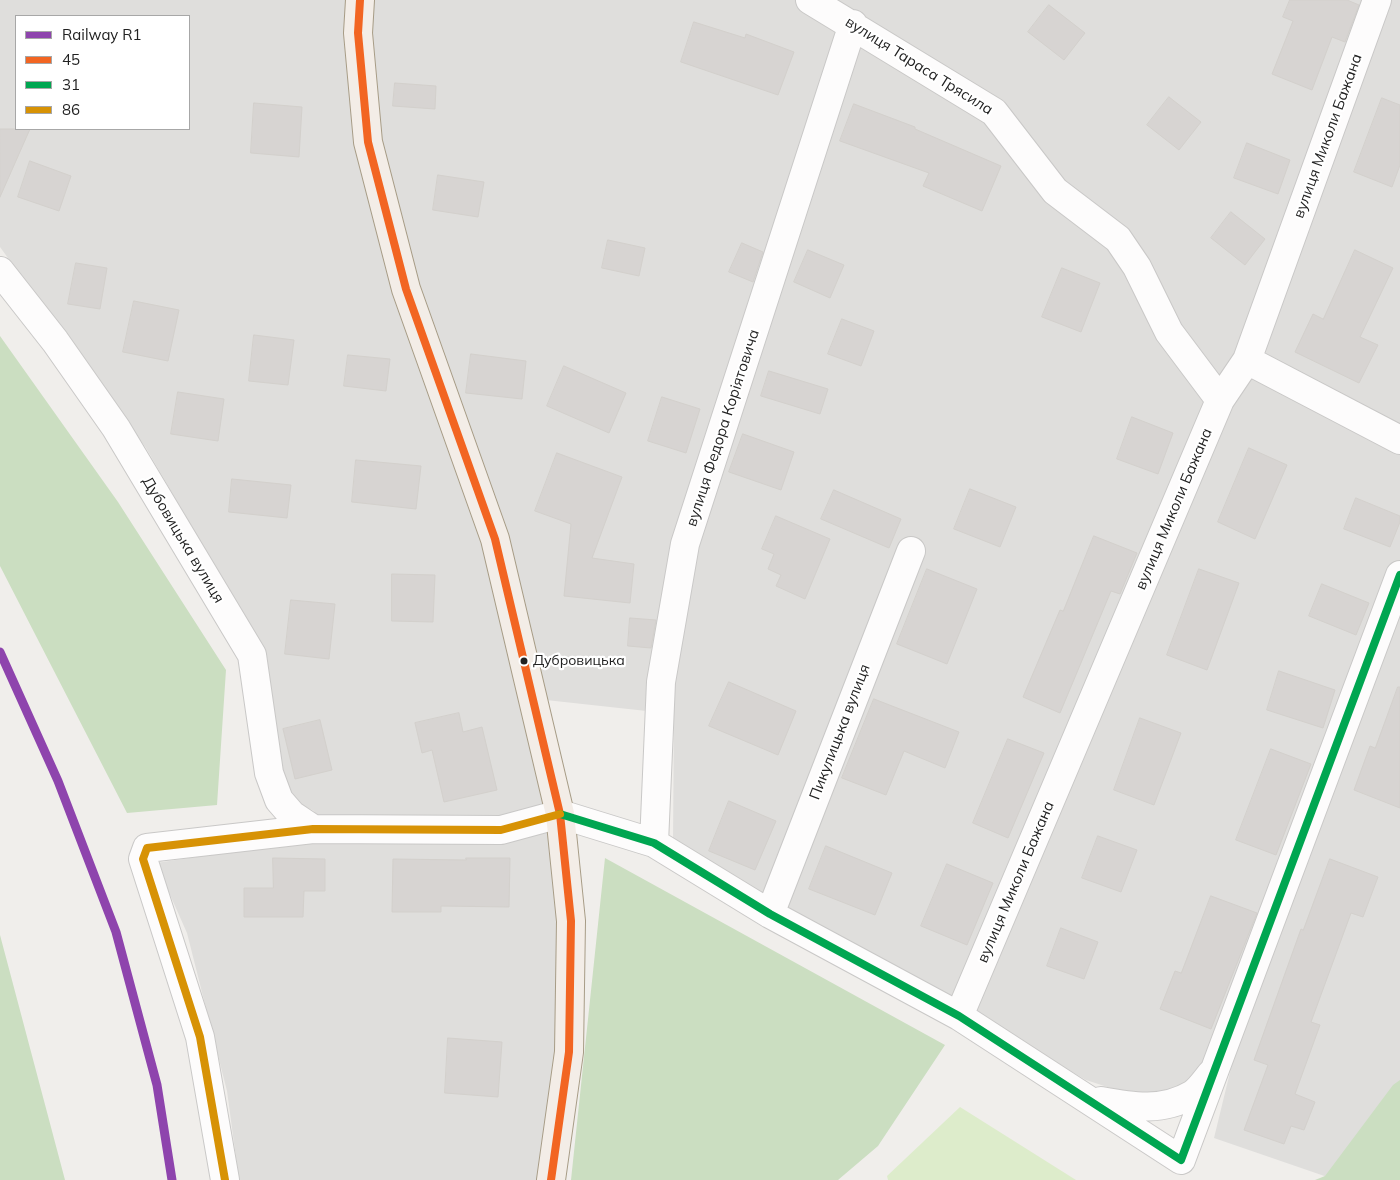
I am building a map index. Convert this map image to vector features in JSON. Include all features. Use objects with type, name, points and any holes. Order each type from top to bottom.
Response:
[{"type":"main road","points":[[360,0],[358,34],[368,142],[406,290],[495,539],[560,814],[571,921],[569,1052],[551,1180]]},
{"type":"street","name":"вулиця Тараса Трясила","points":[[810,0],[853,24],[994,112],[1055,190],[1118,239],[1137,267],[1169,332],[1220,400]]},
{"type":"street","name":"вулиця Миколи Бажана","points":[[959,1016],[1220,400],[1247,360],[1377,0]]},
{"type":"street","name":"вулиця Федора Коріятовича","points":[[654,843],[661,682],[685,544],[853,24]]},
{"type":"street","name":"Дубовицька вулиця","points":[[0,271],[55,341],[116,428],[252,654],[269,773],[280,800],[292,815],[313,829]]},
{"type":"street","points":[[1247,360],[1400,440]]},
{"type":"street","name":"Пикулицька вулиця","points":[[770,914],[911,551]]},
{"type":"street","points":[[225,1180],[200,1037],[143,859],[146,848],[313,829],[501,830],[560,814],[654,843],[770,914],[959,1016],[1181,1160],[1400,575]]},
{"type":"street","points":[[1088,1098],[1137,1108],[1160,1106],[1193,1094],[1216,1069]]},
{"type":"shaded area","points":[[0,0],[351,0],[349,21],[498,587],[554,852],[563,1003],[543,1180],[239,1180],[227,1091],[187,933],[156,863],[323,838],[314,811],[294,801],[276,756],[267,656],[146,448],[0,247]]},
{"type":"shaded area","points":[[369,0],[1400,0],[1400,1180],[1336,1180],[1214,1138],[1232,1064],[1207,1061],[1180,1087],[1135,1096],[1086,1080],[673,841],[674,714],[546,700],[415,286],[374,137]]},
{"type":"green space","points":[[0,336],[118,502],[226,670],[217,805],[127,813],[0,566]]},
{"type":"green space","points":[[605,858],[945,1045],[878,1146],[838,1180],[571,1180]]},
{"type":"green space","points":[[0,935],[65,1180],[0,1180]]},
{"type":"green space","points":[[1400,1080],[1400,1180],[1315,1180],[1325,1176],[1393,1085]]},
{"type":"green space","points":[[960,1107],[1076,1180],[888,1180],[887,1176]]},
{"type":"building","points":[[1290,0],[1347,0],[1359,5],[1345,42],[1332,37],[1312,90],[1272,74],[1293,21],[1283,17]]},
{"type":"building","points":[[1049,5],[1085,33],[1064,60],[1028,32]]},
{"type":"building","points":[[694,22],[745,38],[746,34],[794,52],[778,95],[681,62]]},
{"type":"building","points":[[395,83],[436,86],[435,109],[393,106]]},
{"type":"building","points":[[1169,97],[1201,122],[1179,150],[1147,125]]},
{"type":"building","points":[[1382,98],[1400,105],[1400,165],[1392,187],[1354,172]]},
{"type":"building","points":[[254,103],[302,107],[299,157],[251,153]]},
{"type":"building","points":[[854,104],[915,127],[915,129],[1001,166],[982,211],[923,186],[929,173],[840,141]]},
{"type":"building","points":[[0,129],[30,130],[0,197]]},
{"type":"building","points":[[1247,143],[1290,160],[1278,194],[1234,178]]},
{"type":"building","points":[[30,161],[71,176],[59,211],[18,197]]},
{"type":"building","points":[[438,175],[484,182],[478,217],[433,210]]},
{"type":"building","points":[[1231,212],[1265,239],[1245,265],[1211,238]]},
{"type":"building","points":[[608,240],[645,248],[639,276],[602,268]]},
{"type":"building","points":[[742,243],[763,252],[753,282],[729,272]]},
{"type":"building","points":[[808,250],[844,265],[830,298],[794,282]]},
{"type":"building","points":[[1355,250],[1393,268],[1360,337],[1378,345],[1359,383],[1295,352],[1313,314],[1323,319]]},
{"type":"building","points":[[76,263],[107,268],[100,309],[68,304]]},
{"type":"building","points":[[1062,268],[1100,283],[1081,332],[1042,317]]},
{"type":"building","points":[[134,301],[179,310],[168,361],[123,352]]},
{"type":"building","points":[[842,319],[874,331],[861,366],[828,354]]},
{"type":"building","points":[[254,335],[294,340],[288,385],[249,381]]},
{"type":"building","points":[[471,354],[526,361],[522,399],[466,393]]},
{"type":"building","points":[[348,355],[390,359],[386,391],[344,386]]},
{"type":"building","points":[[564,366],[626,393],[609,433],[547,406]]},
{"type":"building","points":[[769,371],[828,389],[820,414],[761,396]]},
{"type":"building","points":[[178,392],[224,399],[218,441],[171,434]]},
{"type":"building","points":[[662,397],[700,409],[686,453],[648,441]]},
{"type":"building","points":[[1132,417],[1173,433],[1158,474],[1117,459]]},
{"type":"building","points":[[743,434],[794,452],[781,490],[729,472]]},
{"type":"building","points":[[1249,448],[1287,465],[1255,539],[1218,522]]},
{"type":"building","points":[[557,453],[622,477],[592,558],[634,564],[630,603],[564,596],[571,524],[535,511]]},
{"type":"building","points":[[356,460],[421,466],[416,509],[352,502]]},
{"type":"building","points":[[232,479],[291,485],[287,518],[229,512]]},
{"type":"building","points":[[970,489],[1016,507],[1000,547],[954,529]]},
{"type":"building","points":[[834,490],[901,519],[889,548],[821,519]]},
{"type":"building","points":[[1356,498],[1400,516],[1400,522],[1390,547],[1344,529]]},
{"type":"building","points":[[776,516],[830,539],[805,599],[776,586],[781,575],[768,569],[774,554],[762,549]]},
{"type":"building","points":[[1094,536],[1137,553],[1120,594],[1111,591],[1060,713],[1023,697],[1060,610],[1063,611]]},
{"type":"building","points":[[927,569],[977,589],[947,664],[897,644]]},
{"type":"building","points":[[1199,569],[1239,583],[1207,670],[1167,655]]},
{"type":"building","points":[[392,574],[435,575],[433,622],[392,621]]},
{"type":"building","points":[[1322,584],[1369,603],[1356,635],[1309,616]]},
{"type":"building","points":[[291,600],[335,604],[329,659],[285,654]]},
{"type":"building","points":[[630,618],[656,620],[651,648],[628,646]]},
{"type":"building","points":[[1279,671],[1335,690],[1323,728],[1267,710]]},
{"type":"building","points":[[729,682],[796,711],[778,755],[709,726]]},
{"type":"building","points":[[1398,687],[1400,687],[1400,808],[1354,790],[1370,746],[1375,748]]},
{"type":"building","points":[[874,699],[959,732],[945,768],[904,751],[886,795],[842,778]]},
{"type":"building","points":[[459,713],[463,732],[482,727],[497,790],[444,802],[432,750],[422,753],[415,723]]},
{"type":"building","points":[[1140,718],[1181,733],[1154,805],[1114,790]]},
{"type":"building","points":[[320,720],[332,770],[295,779],[283,729]]},
{"type":"building","points":[[1008,739],[1044,753],[1008,838],[973,823]]},
{"type":"building","points":[[1271,749],[1311,764],[1276,855],[1236,840]]},
{"type":"building","points":[[729,801],[776,821],[755,870],[709,851]]},
{"type":"building","points":[[1098,836],[1137,850],[1121,892],[1082,878]]},
{"type":"building","points":[[826,846],[892,873],[875,915],[809,889]]},
{"type":"building","points":[[273,858],[325,859],[325,891],[304,891],[303,917],[244,917],[244,888],[273,888]]},
{"type":"building","points":[[466,858],[510,858],[509,907],[441,906],[441,912],[392,912],[393,859],[466,860]]},
{"type":"building","points":[[1330,859],[1378,877],[1363,917],[1351,913],[1311,1022],[1320,1025],[1295,1094],[1315,1102],[1304,1130],[1291,1126],[1284,1144],[1244,1130],[1268,1065],[1254,1060],[1301,929],[1303,930]]},
{"type":"building","points":[[947,864],[993,883],[967,945],[921,926]]},
{"type":"building","points":[[1211,896],[1257,913],[1211,1029],[1160,1009],[1175,971],[1181,973]]},
{"type":"building","points":[[1061,928],[1098,942],[1084,979],[1047,966]]},
{"type":"building","points":[[448,1038],[502,1042],[498,1097],[445,1093]]},
{"type":"rail line","name":"R1","points":[[0,652],[58,781],[116,932],[157,1085],[172,1180]]},
{"type":"transit line","name":"45","points":[[360,0],[358,33],[368,142],[406,289],[495,539],[560,814],[571,921],[569,1052],[551,1180]]},
{"type":"transit line","name":"31","points":[[560,814],[654,843],[770,914],[959,1016],[1181,1160],[1400,575]]},
{"type":"transit line","name":"86","points":[[225,1180],[200,1037],[143,859],[147,848],[313,829],[501,830],[560,814]]},
{"type":"place","name":"Дубровицька","points":[[524,661]]}]
